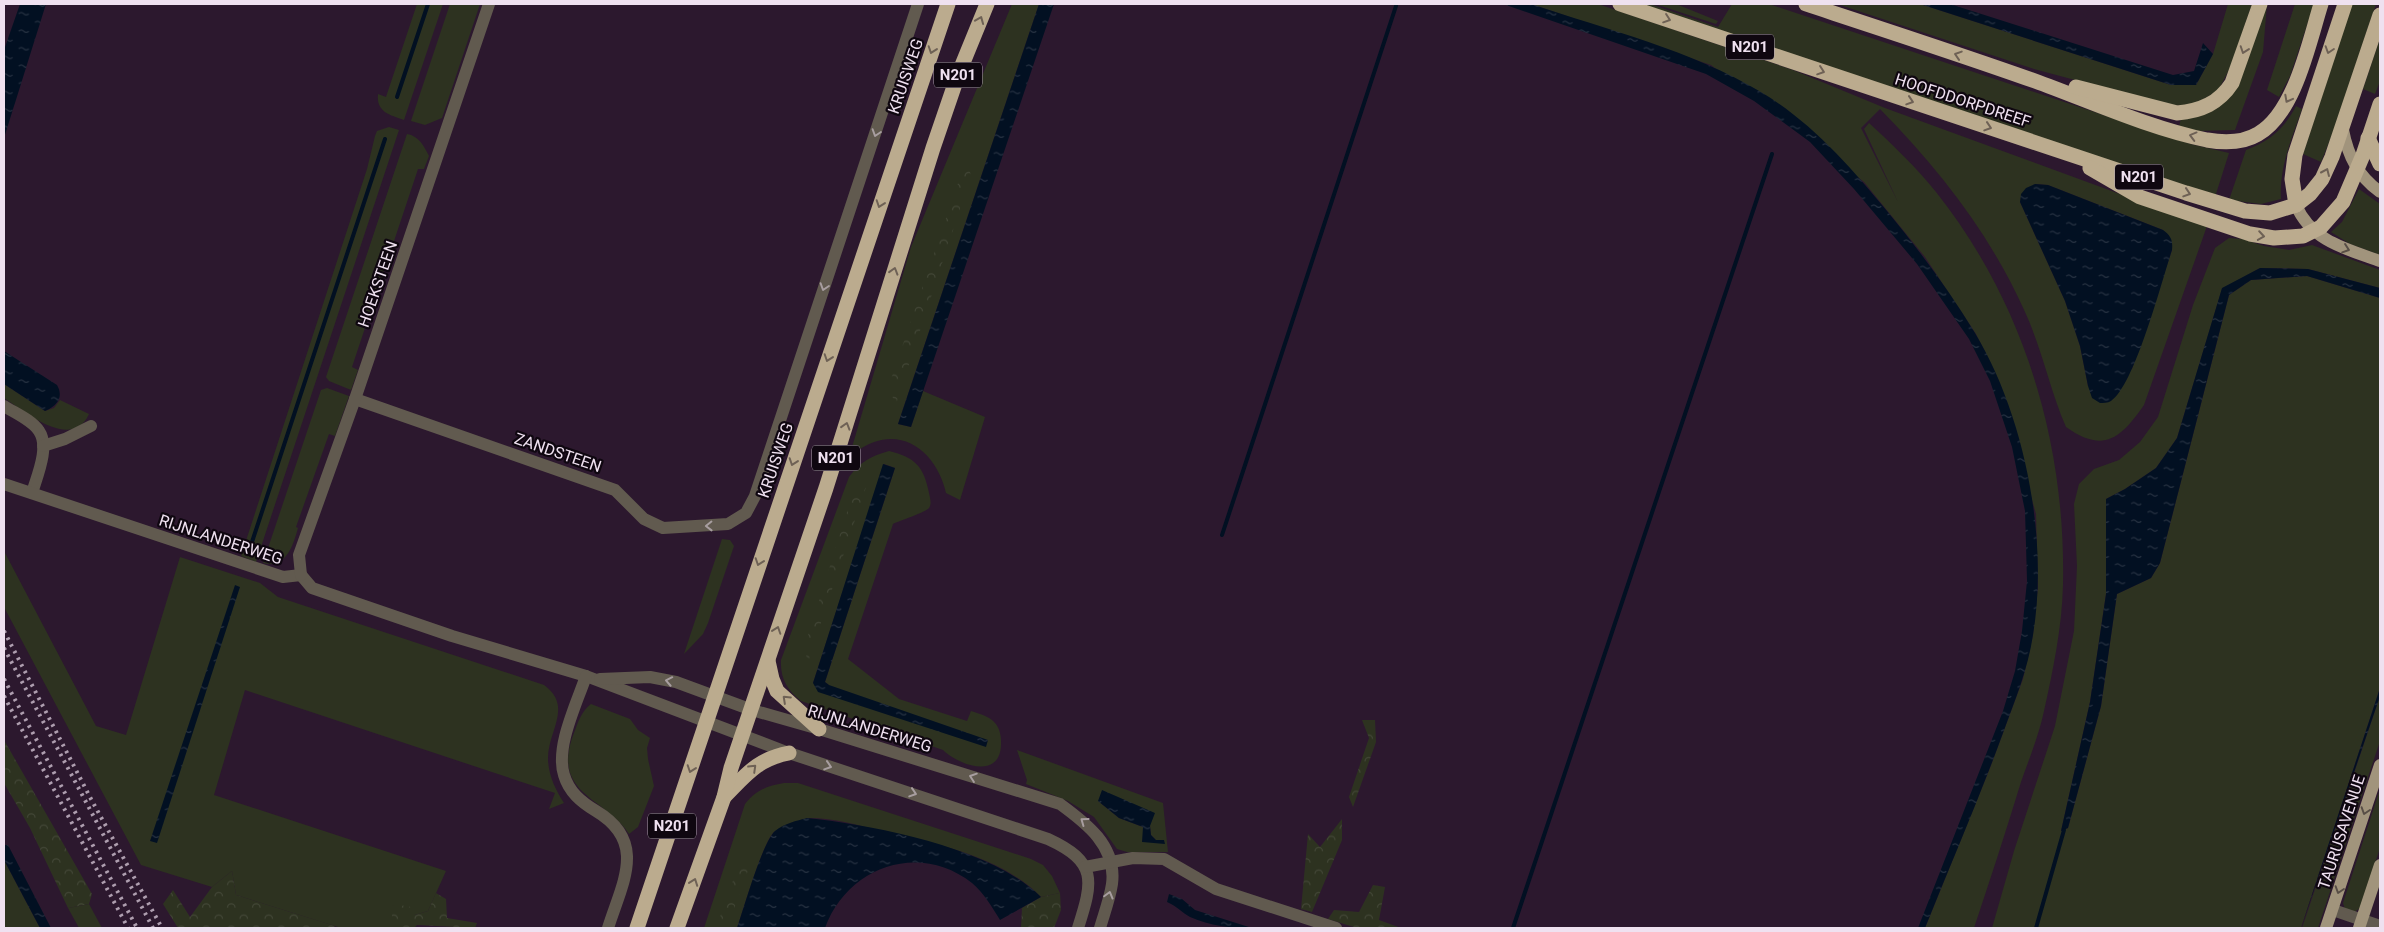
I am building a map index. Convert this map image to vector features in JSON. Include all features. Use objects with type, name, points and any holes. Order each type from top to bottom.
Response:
[{"type":"highway","name":"KRUISWEG","points":[[637,928],[948,4]]},
{"type":"highway","name":"N201","points":[[678,928],[724,797],[767,659],[826,488],[933,148],[958,75],[987,4]]},
{"type":"highway","name":"HOOFDDORPDREEF","points":[[1620,4],[2245,211],[2270,213],[2296,205],[2310,194],[2322,179],[2343,130],[2380,15]]},
{"type":"highway","points":[[1806,4],[2004,70],[2181,133],[2224,142],[2241,140],[2263,131],[2284,107],[2292,93],[2321,4]]},
{"type":"highway","points":[[2004,70],[2177,113],[2188,112],[2218,100],[2232,83],[2260,4]]},
{"type":"highway","points":[[2296,205],[2292,179],[2295,155],[2344,4]]},
{"type":"highway","points":[[2057,150],[2140,197],[2250,234],[2289,238],[2314,232],[2337,211],[2357,169],[2380,104]]},
{"type":"highway","points":[[2368,138],[2380,164]]},
{"type":"highway","points":[[767,659],[777,691],[819,729]]},
{"type":"highway","points":[[724,797],[760,762],[771,756],[789,753]]},
{"type":"main road","points":[[2343,130],[2348,153],[2357,169],[2362,177],[2380,192]]},
{"type":"main road","points":[[2296,205],[2305,224],[2314,232],[2335,245],[2380,260]]},
{"type":"main road","name":"TAURUSAVENUE","points":[[2326,928],[2380,765]]},
{"type":"main road","points":[[2360,924],[2380,866]]},
{"type":"street","name":"HOEKSTEEN","points":[[301,575],[300,555],[489,4]]},
{"type":"street","name":"KRUISWEG","points":[[741,518],[755,496],[918,4]]},
{"type":"street","name":"ZANDSTEEN","points":[[355,399],[615,490],[644,520],[663,528],[720,526],[741,518]]},
{"type":"street","points":[[4,406],[38,429],[43,446],[32,493]]},
{"type":"street","points":[[43,446],[66,440],[91,426]]},
{"type":"street","name":"RIJNLANDERWEG","points":[[4,484],[283,577],[301,575],[312,588],[452,636],[591,678],[789,753],[1025,830],[1066,847],[1077,856],[1085,867]]},
{"type":"street","name":"RIJNLANDERWEG","points":[[591,678],[650,677],[676,682],[752,710],[1060,804],[1090,826],[1102,842],[1110,861]]},
{"type":"street","points":[[591,678],[564,739],[563,774],[571,790],[581,802],[612,823],[626,847],[628,864],[608,928]]},
{"type":"street","points":[[1078,928],[1089,883],[1085,867],[1110,861],[1148,857],[1164,859],[1216,889],[1336,928]]},
{"type":"street","points":[[1100,928],[1113,882],[1110,861]]},
{"type":"street","name":"TAURUSAVENUE","points":[[2332,910],[2360,924],[2380,926]]},
{"type":"green space","points":[[417,4],[443,4],[404,120],[382,109],[379,105],[378,94],[386,97]]},
{"type":"green space","points":[[450,4],[480,4],[442,118],[425,125],[411,121]]},
{"type":"green space","points":[[1012,4],[1039,4],[898,424],[911,427],[923,391],[985,417],[960,500],[946,493],[937,469],[930,459],[911,444],[900,440],[887,439],[874,442],[850,454],[911,247]]},
{"type":"green space","points":[[1531,4],[1598,4],[1793,70],[1885,108],[2207,226],[2144,405],[2136,417],[2119,434],[2101,441],[2091,440],[2066,427],[2025,312],[1996,256],[1962,204],[1923,155],[1880,109],[1861,128],[1898,202],[1864,129],[1869,123],[1904,156],[1936,192],[1967,235],[1994,281],[2016,328],[2034,378],[2048,428],[2057,480],[2062,532],[2063,585],[2061,617],[2054,664],[2034,747],[1974,928],[1925,928],[1990,768],[2023,679],[2033,635],[2038,587],[2036,514],[1998,379],[1976,334],[1925,257],[1864,182],[1711,65]],"holes":[[[2035,184],[2048,185],[2163,230],[2172,250],[2132,369],[2088,386],[2080,346],[2065,301],[2020,202]]]},
{"type":"green space","points":[[1642,4],[1650,4],[1718,27],[1732,4],[1769,4],[2191,144],[2229,153],[2215,197]]},
{"type":"green space","points":[[1655,4],[1676,4],[1718,21],[1716,24]]},
{"type":"green space","points":[[1837,4],[1920,4],[2171,85],[2196,85],[2213,54],[2228,4],[2252,4],[2231,66],[2218,91],[2191,106],[2168,105],[2034,69]]},
{"type":"green space","points":[[2267,4],[2263,52],[2235,130],[2198,131],[2179,127],[2181,118],[2212,110]]},
{"type":"green space","points":[[2295,4],[2314,4],[2290,76],[2279,97],[2267,90]]},
{"type":"green space","points":[[2352,4],[2376,4],[2334,130],[2321,162],[2303,154]]},
{"type":"green space","points":[[2380,38],[2380,81],[2375,94],[2363,89]]},
{"type":"green space","points":[[2296,106],[2302,109],[2284,164],[2281,199],[2261,204],[2229,200],[2246,150],[2262,143],[2276,133]]},
{"type":"green space","points":[[389,127],[399,130],[256,562],[241,556],[367,169],[375,136],[377,131]]},
{"type":"green space","points":[[407,134],[418,139],[429,156],[424,169],[418,169],[352,367],[358,370],[351,390],[329,381],[326,377]]},
{"type":"green space","points":[[966,160],[971,175],[896,404],[888,388]]},
{"type":"green space","points":[[2359,189],[2380,204],[2380,255],[2350,244],[2331,232],[2342,222]]},
{"type":"green space","points":[[2229,238],[2243,239],[2264,246],[2289,250],[2312,245],[2380,270],[2380,288],[2308,269],[2260,268],[2222,289],[2177,438],[2156,468],[2125,489],[2106,499],[2106,594],[2090,702],[2061,831],[2068,828],[2101,706],[2117,594],[2151,578],[2160,563],[2229,295],[2251,280],[2307,276],[2380,298],[2380,688],[2301,928],[1992,928],[2014,851],[2055,726],[2074,631],[2077,566],[2074,504],[2079,484],[2094,469],[2119,460],[2140,442],[2158,417],[2193,305],[2215,248]]},
{"type":"green space","points":[[4,384],[45,411],[54,408],[60,400],[89,414],[81,425],[71,429],[60,429],[48,425],[35,419],[4,398]]},
{"type":"green space","points":[[327,388],[349,396],[335,436],[329,434],[296,527],[298,528],[291,549],[277,563],[263,563],[321,390]]},
{"type":"green space","points":[[889,451],[898,453],[906,456],[917,465],[927,484],[930,505],[923,512],[893,524],[848,659],[899,699],[967,721],[971,711],[990,719],[998,727],[1001,741],[1000,753],[995,761],[988,765],[970,765],[943,750],[801,701],[788,688],[783,678],[781,660],[849,477],[871,457]],"holes":[[[884,464],[895,468],[825,682],[829,685],[813,683]]]},
{"type":"green space","points":[[866,487],[808,662],[804,648],[853,493]]},
{"type":"green space","points":[[722,539],[730,540],[734,546],[703,634],[684,654]]},
{"type":"green space","points":[[4,551],[96,726],[126,735],[180,557],[260,583],[278,597],[544,685],[553,693],[557,702],[557,720],[551,739],[548,760],[553,782],[564,803],[549,809],[555,793],[245,690],[214,795],[446,871],[428,911],[415,915],[392,905],[392,928],[341,928],[236,895],[232,871],[212,887],[141,865],[4,607]]},
{"type":"green space","points":[[2380,696],[2380,741],[2318,928],[2302,928]]},
{"type":"green space","points":[[591,704],[630,719],[638,730],[650,738],[647,748],[654,786],[638,827],[629,834],[619,822],[584,792],[575,782],[569,769],[568,753],[578,721]]},
{"type":"green space","points":[[1362,720],[1375,720],[1376,742],[1353,807],[1349,797],[1369,738]]},
{"type":"green space","points":[[4,740],[92,894],[89,904],[68,908],[30,828],[4,783]]},
{"type":"green space","points":[[1017,750],[1163,803],[1168,852],[1127,852],[1117,849],[1094,817],[1068,801],[1026,784],[1027,780]],"holes":[[[1098,801],[1150,826],[1151,835],[1156,840],[1144,835],[1143,827],[1119,818]]]},
{"type":"green space","points":[[784,783],[798,783],[1031,859],[1043,865],[1052,876],[1060,893],[1041,897],[1006,871],[966,853],[846,822],[809,818],[774,832],[769,838],[737,928],[704,928],[745,804],[762,789]]},
{"type":"green space","points":[[2380,789],[2380,848],[2360,908],[2353,913],[2345,909],[2343,903]]},
{"type":"green space","points":[[1342,819],[1342,840],[1312,912],[1301,909],[1308,834],[1320,847]]},
{"type":"green space","points":[[754,854],[727,928],[716,928],[741,858]]},
{"type":"green space","points":[[4,860],[40,928],[5,928]]},
{"type":"green space","points":[[232,871],[236,895],[335,926],[334,928],[178,928],[163,904],[173,890],[190,917],[212,887]]},
{"type":"green space","points":[[1373,885],[1385,887],[1379,920],[1401,928],[1357,928],[1328,919],[1334,910],[1359,912]]},
{"type":"green space","points":[[436,893],[446,899],[447,918],[477,923],[475,928],[417,925],[414,928],[392,928],[392,905],[409,906],[415,915],[428,911]]},
{"type":"green space","points":[[1060,893],[1061,910],[1054,928],[1021,928],[1022,908],[1041,897]]},
{"type":"green space","points":[[89,904],[102,928],[79,928],[68,908]]},
{"type":"water","points":[[20,4],[46,4],[4,138],[4,50]]},
{"type":"water","points":[[1039,4],[1054,4],[911,427],[898,424]]},
{"type":"water","points":[[1503,4],[1531,4],[1678,53],[1734,77],[1761,92],[1797,117],[1829,146],[1859,178],[1922,255],[1955,301],[1993,366],[2020,440],[2035,520],[2038,559],[2037,598],[2033,635],[2031,648],[2012,709],[1925,928],[1918,928],[2003,711],[2015,671],[2022,631],[2027,581],[2025,511],[2012,447],[1990,381],[1969,339],[1917,264],[1854,189],[1810,142],[1754,101],[1706,74]]},
{"type":"water","points":[[1920,4],[1950,4],[2173,75],[2194,71],[2203,43],[2213,54],[2196,85],[2171,85]]},
{"type":"water","points":[[2035,184],[2048,185],[2163,230],[2170,236],[2172,241],[2172,250],[2147,331],[2129,375],[2120,391],[2111,401],[2100,403],[2092,398],[2080,346],[2065,301],[2020,202],[2021,194],[2026,188]]},
{"type":"water","points":[[2260,268],[2308,269],[2380,288],[2380,298],[2307,276],[2251,280],[2229,295],[2160,563],[2151,578],[2117,594],[2101,706],[2068,828],[2061,831],[2090,702],[2106,594],[2106,499],[2125,489],[2156,468],[2177,438],[2222,288]]},
{"type":"water","points":[[4,351],[57,385],[60,393],[58,401],[53,407],[45,411],[4,384]]},
{"type":"water","points":[[883,464],[895,468],[825,682],[988,740],[986,747],[818,692],[813,683]]},
{"type":"water","points":[[235,585],[240,587],[157,843],[150,841]]},
{"type":"water","points":[[2380,688],[2380,696],[2301,928]]},
{"type":"water","points":[[1102,790],[1155,813],[1150,826],[1151,835],[1156,840],[1164,840],[1165,844],[1142,842],[1143,827],[1119,818],[1098,801]]},
{"type":"water","points":[[807,818],[835,821],[898,833],[963,852],[993,865],[1020,880],[1041,897],[1000,920],[991,905],[972,883],[951,870],[930,864],[908,863],[887,867],[867,876],[850,889],[835,907],[825,928],[737,928],[759,862],[770,838],[775,831],[783,826]]},
{"type":"water","points":[[4,845],[8,845],[51,928],[40,928],[4,860]]},
{"type":"water","points":[[1169,894],[1182,899],[1195,910],[1252,928],[1221,926],[1205,923],[1190,917],[1167,902]]},
{"type":"waterway","points":[[397,97],[428,4]]},
{"type":"waterway","points":[[1222,535],[1396,6]]},
{"type":"waterway","points":[[251,545],[385,139]]},
{"type":"waterway","points":[[1513,928],[1772,154]]},
{"type":"waterway","points":[[2036,928],[2064,830]]},
{"type":"railway","points":[[4,631],[91,799],[162,928]]},
{"type":"railway","points":[[4,648],[153,928]]},
{"type":"railway","points":[[4,679],[137,928]]},
{"type":"railway","points":[[4,696],[128,928]]}]
